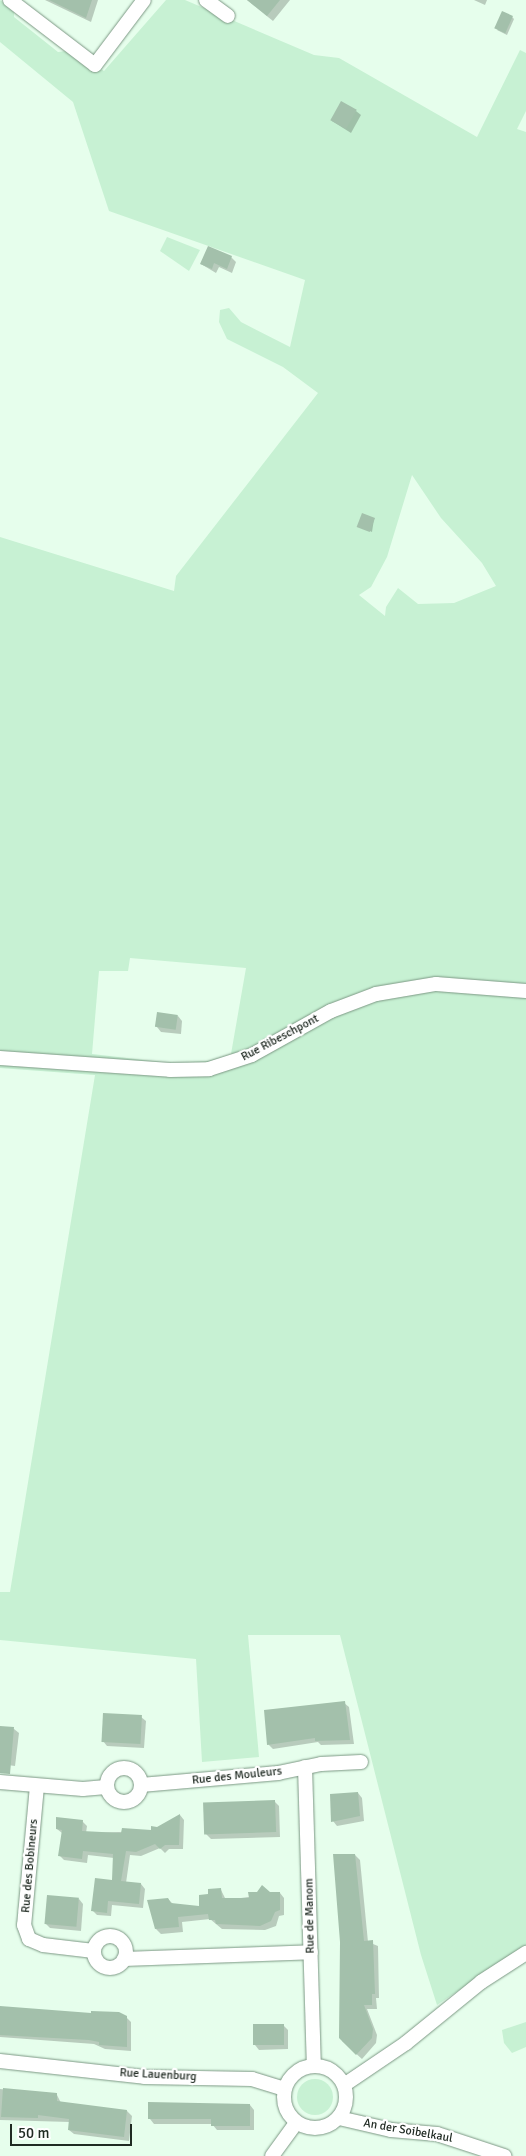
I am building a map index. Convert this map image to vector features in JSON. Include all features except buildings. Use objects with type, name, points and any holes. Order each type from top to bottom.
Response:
[{"type":"street","points":[[10,0],[95,65],[144,0]]},
{"type":"street","points":[[206,0],[228,16]]},
{"type":"street","name":"Rue Ribeschpont","points":[[0,1058],[170,1070],[209,1069],[252,1055],[331,1011],[376,994],[436,984],[526,990]]},
{"type":"street","name":"Rue des Mouleurs","points":[[142,1785],[278,1773],[305,1767],[361,1762]]},
{"type":"street","points":[[123,1767],[136,1772],[142,1785],[137,1797],[125,1802],[113,1798],[106,1787],[110,1773],[123,1767]]},
{"type":"street","name":"Rue de Manom","points":[[305,1767],[314,2066]]},
{"type":"street","points":[[0,1782],[37,1786],[106,1787]]},
{"type":"street","name":"Rue des Bobineurs","points":[[37,1786],[24,1925],[29,1939],[43,1946],[94,1951]]},
{"type":"street","points":[[124,1960],[125,1949],[114,1937],[99,1941],[94,1951],[96,1961],[105,1968],[116,1967],[124,1960],[311,1952]]},
{"type":"street","points":[[344,2085],[391,2055],[481,1982],[526,1953]]},
{"type":"street","name":"Rue Lauenburg","points":[[0,2061],[144,2076],[252,2078],[284,2088]]},
{"type":"street","points":[[314,2066],[332,2070],[344,2085],[345,2108],[339,2118],[318,2129],[296,2123],[285,2107],[284,2088],[295,2072],[314,2066]]},
{"type":"street","name":"An der Soibelkaul","points":[[339,2118],[392,2130],[436,2134],[504,2156]]},
{"type":"street","points":[[272,2156],[296,2123]]},
{"type":"green space","points":[[0,0],[14,11],[14,17],[58,52],[74,50],[104,71],[166,0],[185,0],[314,55],[339,58],[477,137],[520,50],[526,53],[526,111],[517,129],[526,132],[526,1945],[437,2005],[421,1955],[340,1635],[248,1635],[259,1757],[202,1762],[196,1659],[0,1640],[0,1592],[10,1592],[95,1075],[0,1068],[0,537],[174,591],[176,576],[318,393],[283,367],[227,339],[219,322],[220,310],[229,308],[241,322],[290,347],[305,280],[109,211],[73,102],[0,42]],"holes":[[[412,475],[441,518],[482,563],[496,586],[454,603],[418,604],[398,588],[386,607],[385,616],[359,595],[371,587],[387,557]],[[130,958],[246,968],[231,1054],[208,1061],[170,1063],[92,1054],[99,971],[128,971]]]},
{"type":"green space","points":[[167,237],[200,250],[189,271],[160,251]]},
{"type":"green space","points":[[526,2022],[526,2047],[512,2053],[504,2043],[502,2030]]},
{"type":"green space","points":[[315,2079],[322,2080],[328,2084],[332,2090],[332,2104],[328,2110],[322,2114],[315,2115],[308,2114],[302,2110],[298,2104],[297,2097],[298,2090],[302,2084],[308,2080]]}]
